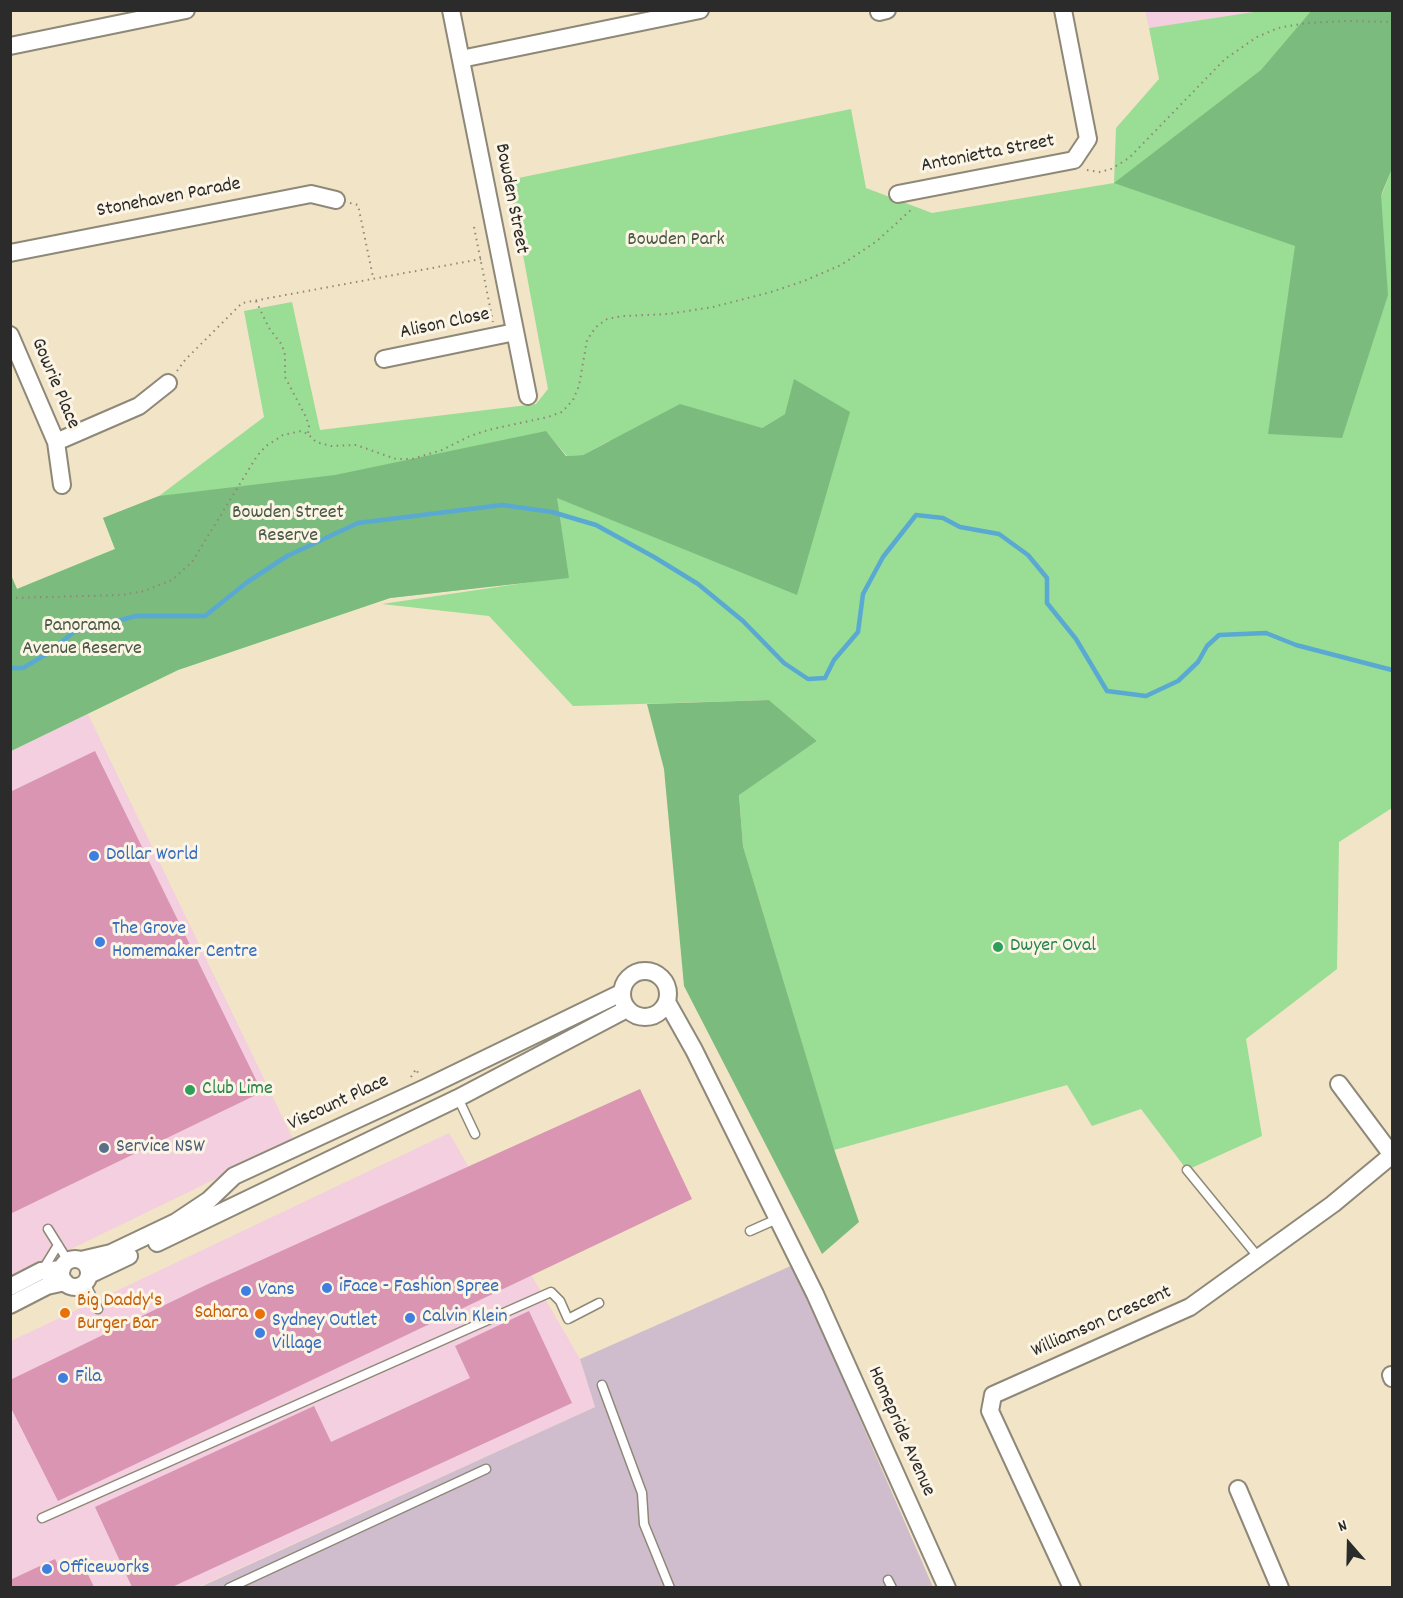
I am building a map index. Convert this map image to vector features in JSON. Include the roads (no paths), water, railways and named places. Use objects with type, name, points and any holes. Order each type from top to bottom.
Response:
[{"type":"street","points":[[10,46],[186,10]]},
{"type":"street","name":"Bowden Street","points":[[451,10],[528,396]]},
{"type":"street","name":"Antonietta Street","points":[[898,194],[1074,160],[1088,139],[1062,10]]},
{"type":"street","points":[[461,59],[695,11]]},
{"type":"street","name":"Stonehaven Parade","points":[[10,253],[311,194],[336,200]]},
{"type":"street","name":"Alison Close","points":[[384,360],[515,332]]},
{"type":"street","name":"Gowrie Place","points":[[10,336],[56,442],[62,485]]},
{"type":"street","points":[[56,442],[139,406],[168,383]]},
{"type":"street","points":[[667,1002],[663,1009],[649,1017],[641,1017],[627,1009],[621,993],[627,978],[634,973],[650,971],[663,979],[667,986],[667,1002],[694,1050],[777,1219]]},
{"type":"street","name":"Viscount Place","points":[[10,1305],[176,1222],[209,1200],[234,1176],[425,1088],[621,993]]},
{"type":"street","name":"Viscount Place","points":[[10,1287],[41,1272],[75,1272],[458,1098],[627,1009]]},
{"type":"street","points":[[1339,1084],[1392,1155]]},
{"type":"street","name":"Williamson Crescent","points":[[1072,1587],[990,1411],[993,1395],[1190,1307],[1333,1204],[1392,1155]]},
{"type":"street","name":"Homepride Avenue","points":[[777,1219],[815,1294],[947,1587]]},
{"type":"street","points":[[1238,1489],[1280,1587]]},
{"type":"lane","points":[[458,1098],[475,1134]]},
{"type":"lane","points":[[1187,1170],[1259,1258]]},
{"type":"lane","points":[[750,1232],[777,1219]]},
{"type":"lane","points":[[48,1229],[98,1309]]},
{"type":"lane","points":[[41,1272],[58,1245]]},
{"type":"lane","points":[[42,1518],[551,1292],[560,1301],[568,1319],[599,1303]]},
{"type":"lane","points":[[602,1385],[642,1493],[644,1524],[670,1587]]},
{"type":"lane","points":[[229,1587],[486,1469]]},
{"type":"waterway","points":[[10,668],[23,668],[45,655],[74,632],[136,616],[205,616],[246,583],[287,556],[358,523],[502,505],[552,512],[596,525],[654,557],[698,584],[743,621],[784,663],[808,679],[825,678],[834,660],[858,632],[863,594],[883,557],[916,515],[943,518],[960,527],[999,534],[1028,555],[1047,578],[1047,603],[1076,639],[1107,691],[1146,696],[1178,681],[1198,662],[1207,646],[1219,635],[1266,633],[1296,645],[1392,670]]},
{"type":"place","name":"Dollar World","points":[[94,856]]},
{"type":"place","name":"The Grove Homemaker Centre","points":[[100,942]]},
{"type":"place","name":"Dwyer Oval","points":[[998,947]]},
{"type":"place","name":"Club Lime","points":[[190,1090]]},
{"type":"place","name":"Service NSW","points":[[104,1148]]},
{"type":"place","name":"iFace - Fashion Spree","points":[[327,1288]]},
{"type":"place","name":"Vans","points":[[246,1291]]},
{"type":"place","name":"Big Daddy's Burger Bar","points":[[65,1313]]},
{"type":"place","name":"Sahara","points":[[260,1314]]},
{"type":"place","name":"Calvin Klein","points":[[410,1318]]},
{"type":"place","name":"Sydney Outlet Village","points":[[260,1333]]},
{"type":"place","name":"Fila","points":[[63,1378]]},
{"type":"place","name":"Officeworks","points":[[47,1569]]},
{"type":"park label","name":"Bowden Park","points":[[676,241]]},
{"type":"park label","name":"Bowden Street Reserve","points":[[288,526]]},
{"type":"park label","name":"Panorama Avenue Reserve","points":[[82,638]]}]
